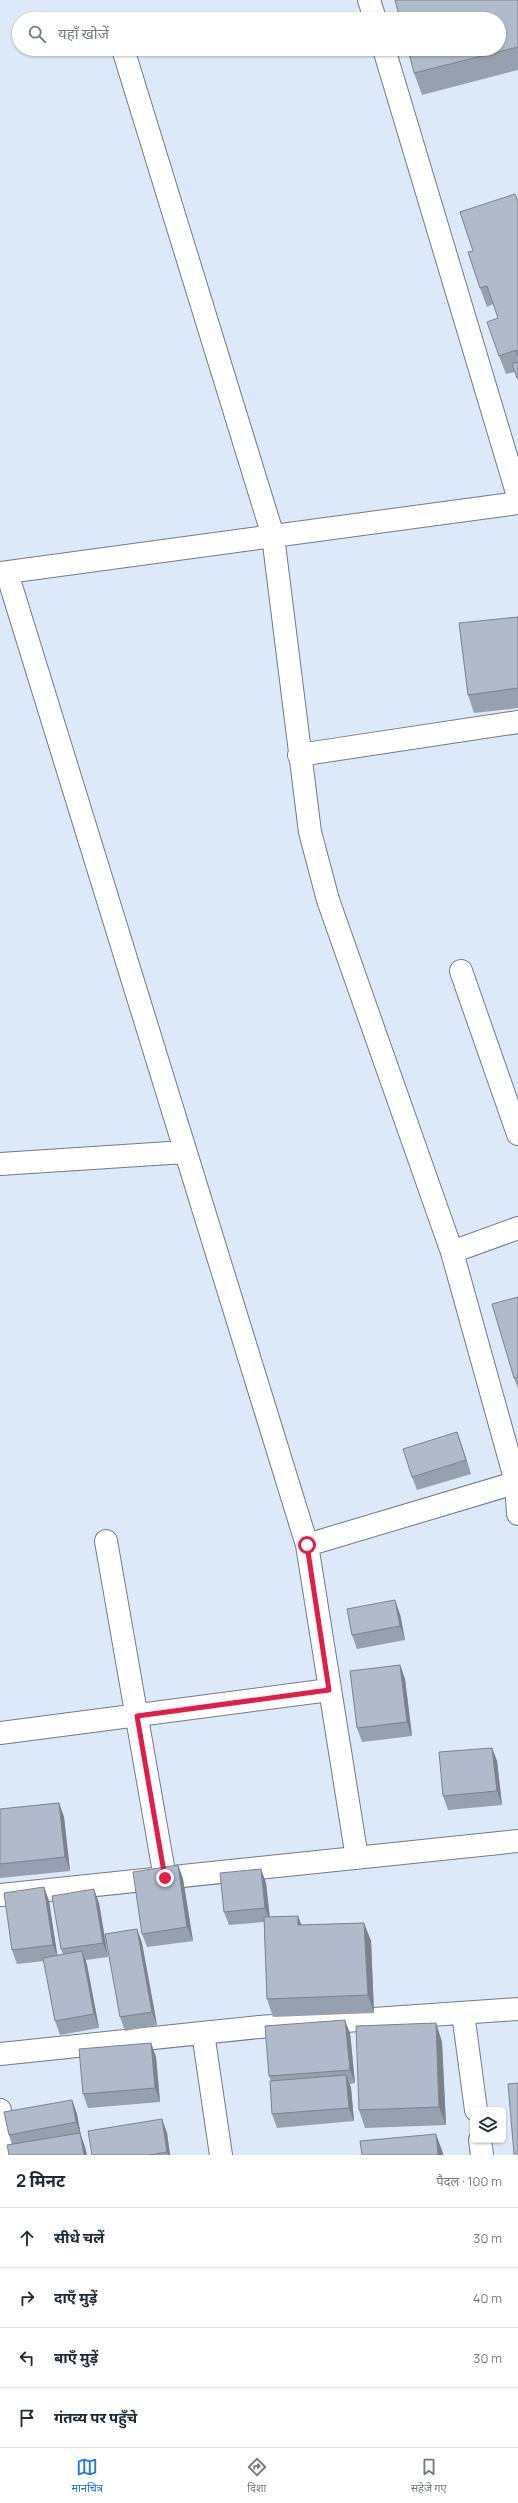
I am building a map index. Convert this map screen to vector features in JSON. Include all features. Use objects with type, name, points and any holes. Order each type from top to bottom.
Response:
[{"type":"street","points":[[369,0],[373,12]]},
{"type":"street","points":[[125,56],[273,536],[299,755],[310,832],[328,900],[452,1252],[517,1482],[518,1514]]},
{"type":"street","points":[[386,56],[518,496]]},
{"type":"street","points":[[357,1858],[307,1545],[3,573],[518,503]]},
{"type":"street","points":[[299,755],[518,722]]},
{"type":"street","points":[[461,971],[518,1134]]},
{"type":"street","points":[[0,1164],[185,1152]]},
{"type":"street","points":[[452,1252],[518,1228]]},
{"type":"street","points":[[307,1545],[517,1482]]},
{"type":"street","points":[[106,1541],[165,1878]]},
{"type":"street","points":[[0,1734],[329,1690]]},
{"type":"street","points":[[0,1895],[518,1841]]},
{"type":"street","points":[[0,2054],[202,2033],[518,2009]]},
{"type":"street","points":[[463,2013],[476,2107]]},
{"type":"street","points":[[202,2033],[221,2155]]},
{"type":"street","points":[[0,2110],[7,2155]]},
{"type":"street","points":[[480,2143],[482,2155]]},
{"type":"building","points":[[395,0],[518,0],[518,47],[506,50],[506,12],[398,12]]},
{"type":"building","points":[[410,56],[482,56],[414,73]]},
{"type":"building","points":[[515,194],[518,201],[518,356],[516,350],[499,356],[487,322],[498,318],[487,286],[480,288],[468,252],[473,251],[460,212]]},
{"type":"building","points":[[518,362],[518,378],[517,378],[512,364]]},
{"type":"building","points":[[518,617],[518,688],[468,695],[459,623]]},
{"type":"building","points":[[518,1297],[518,1377],[514,1378],[492,1304]]},
{"type":"building","points":[[457,1432],[466,1460],[412,1477],[403,1449]]},
{"type":"building","points":[[395,1600],[400,1626],[352,1635],[347,1609]]},
{"type":"building","points":[[400,1665],[407,1722],[357,1728],[350,1671]]},
{"type":"building","points":[[492,1748],[497,1791],[443,1796],[439,1752]]},
{"type":"building","points":[[59,1803],[65,1857],[0,1864],[0,1809]]},
{"type":"building","points":[[178,1865],[187,1927],[142,1934],[133,1872]]},
{"type":"building","points":[[261,1869],[265,1908],[224,1912],[220,1873]]},
{"type":"building","points":[[44,1887],[53,1945],[12,1950],[4,1893]]},
{"type":"building","points":[[94,1889],[103,1943],[61,1949],[52,1896]]},
{"type":"building","points":[[298,1916],[298,1925],[364,1923],[368,1995],[267,1999],[264,1917]]},
{"type":"building","points":[[137,1929],[152,2012],[120,2017],[105,1934]]},
{"type":"building","points":[[82,1951],[94,2014],[55,2021],[43,1958]]},
{"type":"building","points":[[345,2020],[350,2070],[269,2076],[265,2026]]},
{"type":"building","points":[[436,2023],[439,2107],[359,2110],[356,2026]]},
{"type":"building","points":[[151,2043],[155,2088],[83,2094],[79,2049]]},
{"type":"building","points":[[346,2075],[349,2108],[272,2114],[270,2081]]},
{"type":"building","points":[[518,2083],[518,2154],[514,2154],[508,2084]]},
{"type":"building","points":[[72,2100],[76,2122],[9,2135],[4,2112]]},
{"type":"building","points":[[162,2119],[167,2152],[149,2155],[92,2155],[88,2131]]},
{"type":"building","points":[[80,2133],[84,2155],[9,2155],[7,2145]]},
{"type":"building","points":[[436,2134],[438,2155],[362,2155],[360,2141]]},
{"type":"route","points":[[165,1878],[137,1716],[329,1690],[307,1545]]}]
